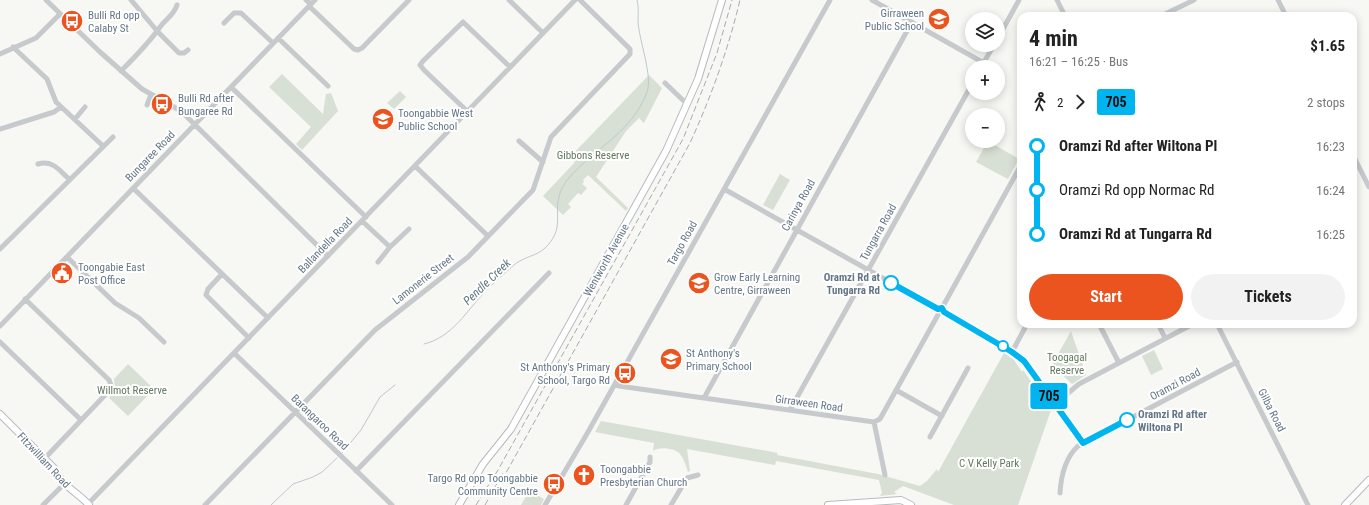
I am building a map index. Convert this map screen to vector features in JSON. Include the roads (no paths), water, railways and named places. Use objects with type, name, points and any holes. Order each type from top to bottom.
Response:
[{"type":"main road","name":"Wentworth Avenue","points":[[459,505],[483,464],[511,429],[658,166],[701,70],[722,0]]},
{"type":"main road","name":"Fitzwilliam Road","points":[[0,414],[54,468],[57,475],[89,504]]},
{"type":"main road","points":[[1345,505],[1369,480]]},
{"type":"main road","points":[[828,505],[901,500],[911,505]]},
{"type":"street","points":[[46,0],[121,71],[151,95],[172,105],[328,256]]},
{"type":"street","points":[[131,0],[158,32],[179,53],[184,53],[188,50]]},
{"type":"street","points":[[306,0],[312,3],[354,49],[358,50],[362,48],[409,0]]},
{"type":"street","points":[[509,0],[543,33]]},
{"type":"street","name":"Ballandella Road","points":[[89,504],[575,0]]},
{"type":"street","name":"Lamonerie Street","points":[[205,505],[374,330],[468,257],[533,190],[551,137],[630,54],[630,48],[580,0]]},
{"type":"street","name":"Targo Road","points":[[549,505],[552,497],[830,0]]},
{"type":"street","points":[[872,0],[975,60]]},
{"type":"street","points":[[1005,25],[1019,0]]},
{"type":"street","points":[[1057,0],[1063,12]]},
{"type":"street","points":[[1169,12],[1194,0]]},
{"type":"street","points":[[1278,0],[1284,12]]},
{"type":"street","name":"Bungaree Road","points":[[0,326],[312,3]]},
{"type":"street","points":[[121,71],[158,32],[160,27],[175,11],[177,5]]},
{"type":"street","points":[[224,23],[234,13],[241,13],[273,43]]},
{"type":"street","points":[[0,54],[41,35],[60,14]]},
{"type":"street","points":[[468,112],[424,70],[420,65],[423,61],[463,22],[510,67]]},
{"type":"street","name":"Carinya Road","points":[[704,398],[796,229],[912,22]]},
{"type":"street","points":[[278,38],[328,86]]},
{"type":"street","points":[[13,47],[47,79],[54,99],[61,107],[102,146]]},
{"type":"street","points":[[665,84],[687,104]]},
{"type":"street","points":[[231,87],[364,219],[390,247]]},
{"type":"street","points":[[146,105],[151,95]]},
{"type":"street","name":"Tungarra Road","points":[[790,410],[965,97]]},
{"type":"street","points":[[75,119],[84,106]]},
{"type":"street","points":[[0,129],[54,112],[61,107]]},
{"type":"street","points":[[0,249],[102,146],[113,137]]},
{"type":"street","points":[[519,141],[543,162]]},
{"type":"street","points":[[38,164],[46,162],[51,163],[69,179]]},
{"type":"street","points":[[1357,163],[1369,187]]},
{"type":"street","points":[[415,166],[488,236]]},
{"type":"street","points":[[884,475],[874,422],[880,419],[1017,171]]},
{"type":"street","points":[[133,188],[268,318]]},
{"type":"street","points":[[724,189],[1012,352],[1024,361],[1083,443]]},
{"type":"street","points":[[378,262],[390,247],[409,229]]},
{"type":"street","points":[[67,257],[115,303],[139,318],[164,342]]},
{"type":"street","points":[[356,471],[549,273]]},
{"type":"street","points":[[222,274],[208,289],[206,295],[249,338]]},
{"type":"street","points":[[25,299],[110,382],[111,385],[108,392],[44,458]]},
{"type":"street","points":[[1012,352],[1025,328]]},
{"type":"street","points":[[1101,328],[1119,363]]},
{"type":"street","points":[[1160,328],[1165,338]]},
{"type":"street","points":[[1055,404],[1079,384],[1185,328]]},
{"type":"street","name":"Gilba Road","points":[[1219,328],[1308,505]]},
{"type":"street","points":[[0,342],[81,420]]},
{"type":"street","name":"Barangaroo Road","points":[[234,353],[392,505]]},
{"type":"street","name":"Oramzi Road","points":[[1060,493],[1061,480],[1067,462],[1073,451],[1083,443],[1237,362]]},
{"type":"street","points":[[930,437],[968,368]]},
{"type":"street","name":"Girraween Road","points":[[615,384],[620,386],[874,422]]},
{"type":"street","points":[[896,390],[942,416]]},
{"type":"street","points":[[626,505],[650,462],[650,457]]},
{"type":"street","points":[[671,505],[687,478],[698,475]]},
{"type":"street","points":[[43,505],[65,483]]},
{"type":"street","name":"Targo Road","points":[[545,505],[552,497]]},
{"type":"waterway","name":"Pendle Creek","points":[[424,344],[443,336],[458,322],[495,281],[519,261],[544,249],[553,238],[556,231],[559,196],[568,179],[632,119],[647,92],[648,85],[647,68],[639,29],[637,0]]},
{"type":"waterway","name":"Pendle Creek","points":[[342,453],[361,430],[380,397],[395,385]]},
{"type":"waterway","name":"Pendle Creek","points":[[271,505],[293,484],[322,472],[337,458]]},
{"type":"railway","points":[[476,505],[498,470],[683,139],[717,53],[732,0]]},
{"type":"railway","points":[[502,480],[690,143],[718,73],[740,0]]},
{"type":"railway","points":[[485,505],[503,473]]},
{"type":"place","name":"Girraween Public School","points":[[939,19]]},
{"type":"place","name":"Bulli Rd opp Calaby St","points":[[72,21]]},
{"type":"place","name":"Bulli Rd after Bungaree Rd","points":[[162,104]]},
{"type":"place","name":"Toongabbie West Public School","points":[[383,119]]},
{"type":"place","name":"Toongabie East Post Office","points":[[62,273]]},
{"type":"place","name":"Grow Early Learning Centre, Girraween","points":[[699,283]]},
{"type":"place","name":"Oramzi Rd at Tungarra Rd","points":[[891,283]]},
{"type":"place","name":"St Anthony's Primary School","points":[[671,359]]},
{"type":"place","name":"St Anthony's Primary School, Targo Rd","points":[[625,373]]},
{"type":"place","name":"Oramzi Rd after Wiltona Pl","points":[[1127,420]]},
{"type":"place","name":"Toongabbie Presbyterian Church","points":[[584,475]]},
{"type":"place","name":"Targo Rd opp Toongabbie Community Centre","points":[[554,484]]},
{"type":"park label","name":"Gibbons Reserve","points":[[593,155]]},
{"type":"park label","name":"Toogagal Reserve","points":[[1067,363]]},
{"type":"park label","name":"Willmot Reserve","points":[[132,390]]},
{"type":"park label","name":"C V Kelly Park","points":[[989,463]]}]
